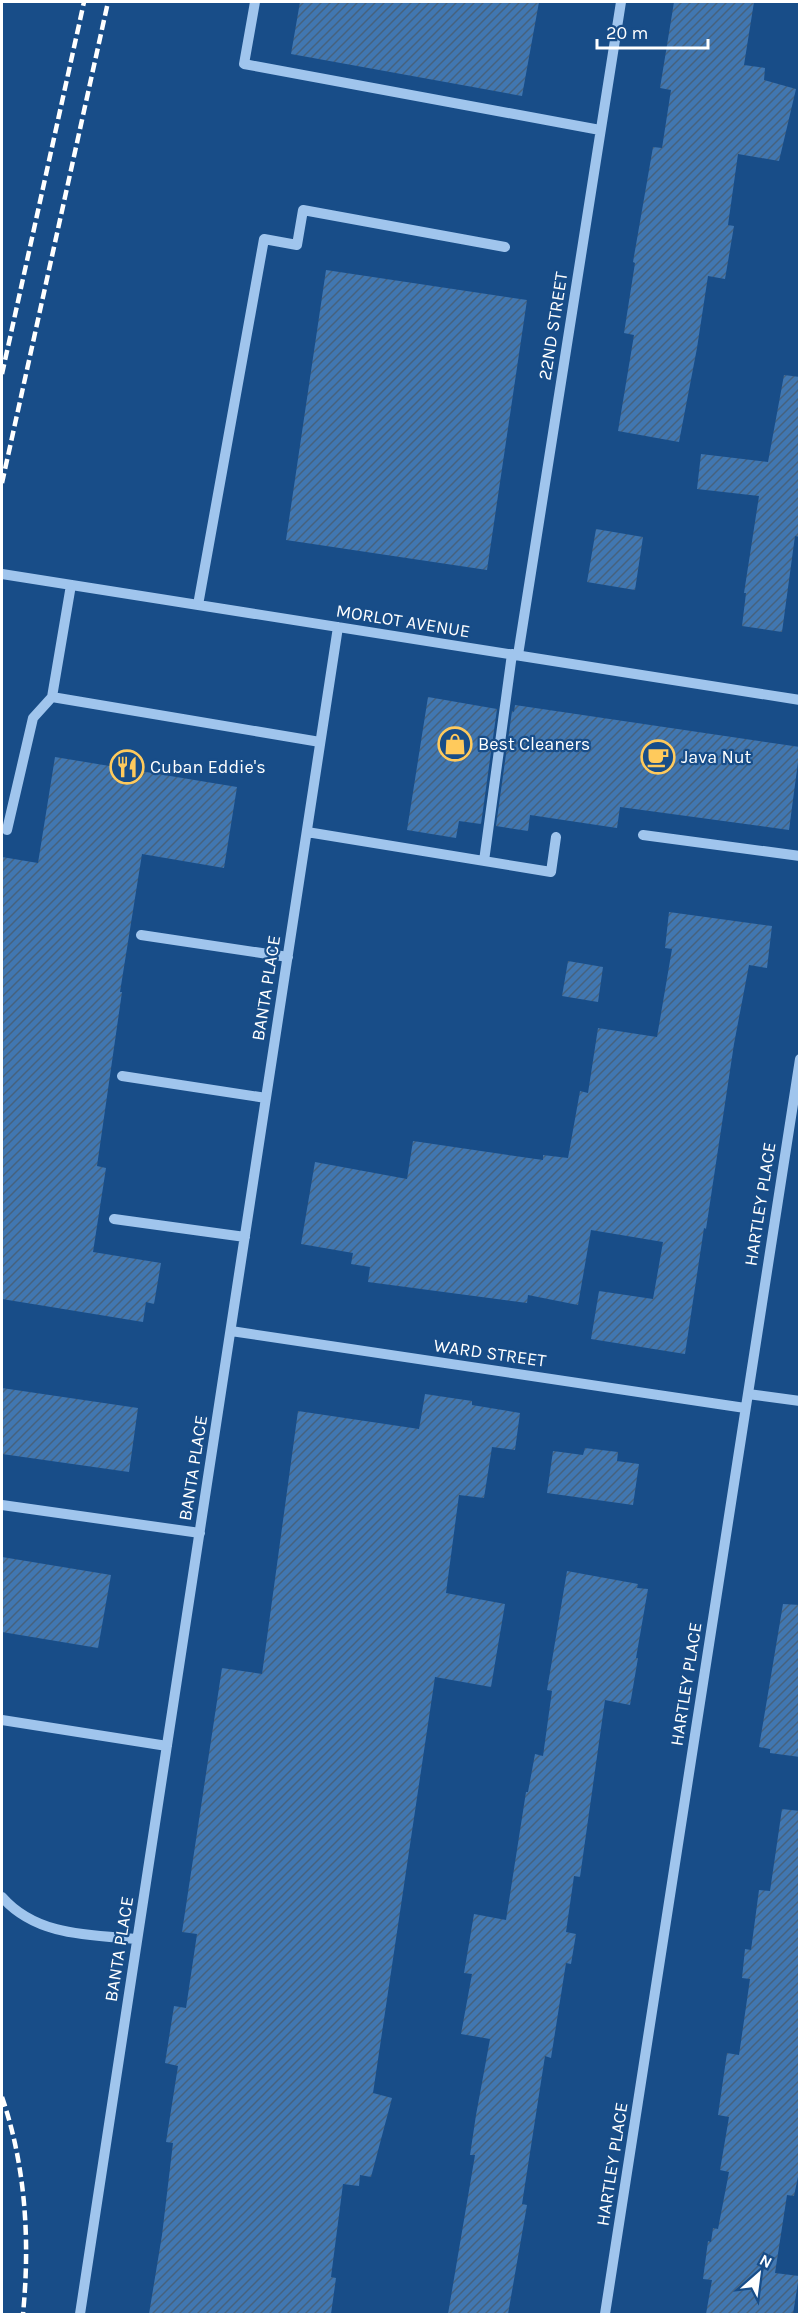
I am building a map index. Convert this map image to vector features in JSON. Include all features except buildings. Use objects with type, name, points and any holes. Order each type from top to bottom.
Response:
[{"type":"street","points":[[255,2],[244,64],[600,130]]},
{"type":"street","name":"22ND STREET","points":[[484,861],[515,655],[621,2]]},
{"type":"street","points":[[198,605],[264,239],[297,245],[303,210],[505,247]]},
{"type":"street","name":"MORLOT AVENUE","points":[[2,574],[800,699]]},
{"type":"street","points":[[7,830],[33,718],[52,698],[71,585]]},
{"type":"street","name":"BANTA PLACE","points":[[80,2314],[338,627]]},
{"type":"street","points":[[52,698],[320,742]]},
{"type":"street","points":[[307,832],[551,872],[556,837]]},
{"type":"street","points":[[644,835],[800,856]]},
{"type":"street","points":[[141,935],[288,957]]},
{"type":"street","name":"HARTLEY PLACE","points":[[605,2314],[800,1059]]},
{"type":"street","points":[[122,1076],[266,1098]]},
{"type":"street","points":[[114,1220],[245,1238]]},
{"type":"street","name":"WARD STREET","points":[[231,1331],[746,1408]]},
{"type":"street","points":[[748,1394],[800,1401]]},
{"type":"street","points":[[2,1505],[200,1533]]},
{"type":"street","points":[[2,1720],[167,1746]]},
{"type":"street","points":[[2,1897],[37,1924],[64,1932],[138,1939]]},
{"type":"railway","points":[[2,374],[84,2]]},
{"type":"railway","points":[[2,483],[108,2]]},
{"type":"railway","points":[[2,2097],[16,2150],[24,2205],[26,2260],[23,2314]]},
{"type":"place","name":"Best Cleaners","points":[[455,744]]},
{"type":"place","name":"Java Nut","points":[[658,757]]},
{"type":"place","name":"Cuban Eddie's","points":[[127,767]]}]
